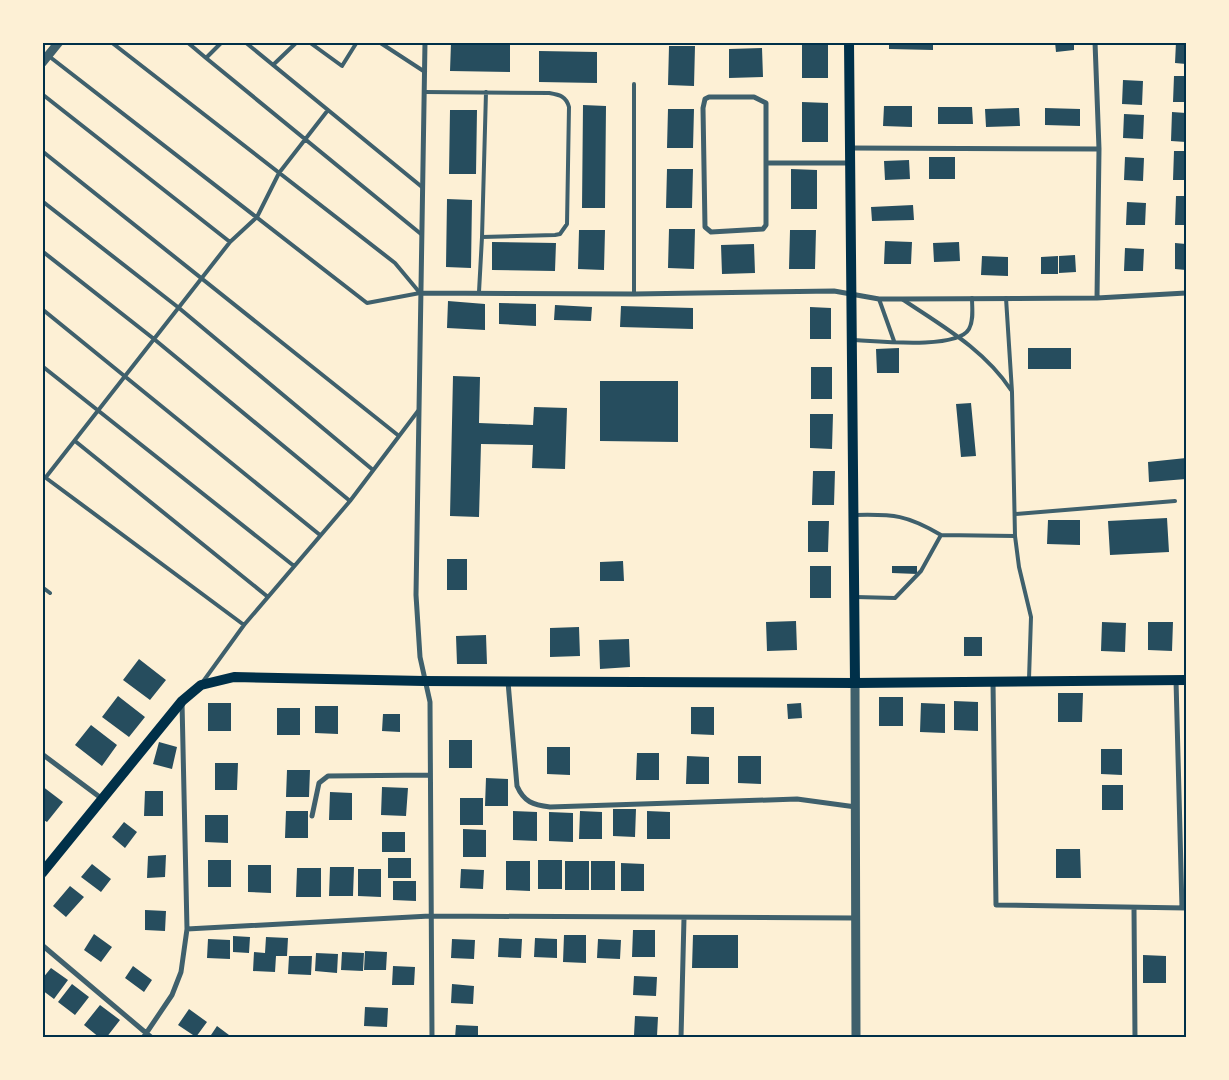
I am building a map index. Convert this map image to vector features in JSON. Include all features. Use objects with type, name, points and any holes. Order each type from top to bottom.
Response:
[{"type":"main road","points":[[849,42],[853,295],[855,683]]},
{"type":"main road","points":[[42,873],[101,798],[182,701],[201,685],[234,677],[508,682],[855,683],[1181,680]]},
{"type":"street","points":[[46,60],[59,42]]},
{"type":"street","points":[[425,42],[416,596],[424,681],[430,702],[432,1038]]},
{"type":"street","points":[[1095,42],[1099,149],[1097,298]]},
{"type":"street","points":[[709,97],[754,97],[766,103],[767,163],[765,227],[711,232],[708,230],[705,227],[703,108],[705,99],[709,97]]},
{"type":"street","points":[[850,148],[1099,149]]},
{"type":"street","points":[[767,163],[850,163]]},
{"type":"street","points":[[420,293],[634,294],[834,291],[879,299],[1097,298],[1186,293]]},
{"type":"street","points":[[993,682],[996,905],[1184,908],[1181,680]]},
{"type":"street","points":[[508,682],[517,786],[521,797],[532,804],[550,808],[797,799],[856,807]]},
{"type":"street","points":[[855,683],[856,1038]]},
{"type":"street","points":[[144,1035],[175,988],[181,972],[187,929],[182,701]]},
{"type":"street","points":[[42,754],[101,798]]},
{"type":"street","points":[[312,816],[319,783],[328,776],[430,775]]},
{"type":"street","points":[[1134,908],[1135,1038]]},
{"type":"street","points":[[187,929],[430,916],[856,918]]},
{"type":"street","points":[[681,1038],[684,918]]},
{"type":"street","points":[[42,944],[144,1035],[152,1038]]},
{"type":"lane","points":[[46,60],[257,217],[367,303],[420,293],[395,263],[111,42]]},
{"type":"lane","points":[[187,42],[421,234]]},
{"type":"lane","points":[[206,58],[222,42]]},
{"type":"lane","points":[[244,42],[422,187]]},
{"type":"lane","points":[[273,65],[298,42]]},
{"type":"lane","points":[[309,42],[342,66],[357,42]]},
{"type":"lane","points":[[379,42],[425,72]]},
{"type":"lane","points":[[634,84],[634,294]]},
{"type":"lane","points":[[424,92],[549,93],[560,95],[567,100],[569,108],[567,224],[560,234],[555,235],[482,237]]},
{"type":"lane","points":[[480,292],[486,92]]},
{"type":"lane","points":[[42,94],[230,242]]},
{"type":"lane","points":[[244,625],[44,476],[75,441],[230,242],[257,217],[279,173],[328,110]]},
{"type":"lane","points":[[42,151],[399,436]]},
{"type":"lane","points":[[42,201],[179,308],[373,470]]},
{"type":"lane","points":[[42,251],[154,339],[350,501]]},
{"type":"lane","points":[[853,340],[924,342],[959,337],[970,328],[972,298]]},
{"type":"lane","points":[[1006,298],[1012,392],[1015,536],[1019,567],[1031,617],[1029,682]]},
{"type":"lane","points":[[879,299],[894,341]]},
{"type":"lane","points":[[902,299],[959,337],[987,359],[1012,392]]},
{"type":"lane","points":[[42,309],[126,375],[320,535]]},
{"type":"lane","points":[[42,366],[294,566]]},
{"type":"lane","points":[[201,685],[244,625],[350,501],[418,411]]},
{"type":"lane","points":[[75,441],[268,597]]},
{"type":"lane","points":[[1016,514],[1174,501]]},
{"type":"lane","points":[[854,515],[892,514],[917,521],[941,535],[1015,536]]},
{"type":"lane","points":[[854,597],[896,598],[921,571],[941,535]]},
{"type":"lane","points":[[42,587],[50,593]]},
{"type":"building","points":[[802,42],[828,42],[828,78],[802,78]]},
{"type":"building","points":[[889,42],[933,42],[933,50],[889,49]]},
{"type":"building","points":[[1055,42],[1074,42],[1074,50],[1056,52]]},
{"type":"building","points":[[1176,42],[1186,42],[1186,64],[1175,63]]},
{"type":"building","points":[[451,43],[510,44],[510,72],[450,71]]},
{"type":"building","points":[[669,46],[695,46],[694,86],[668,85]]},
{"type":"building","points":[[762,48],[763,77],[729,78],[729,49]]},
{"type":"building","points":[[539,51],[597,52],[597,83],[539,82]]},
{"type":"building","points":[[1174,76],[1186,76],[1186,102],[1173,102]]},
{"type":"building","points":[[1123,80],[1143,81],[1142,105],[1122,104]]},
{"type":"building","points":[[802,102],[828,103],[828,142],[802,142]]},
{"type":"building","points":[[583,105],[606,106],[605,208],[582,208]]},
{"type":"building","points":[[884,106],[912,106],[912,127],[883,126]]},
{"type":"building","points":[[938,107],[972,107],[973,124],[938,124]]},
{"type":"building","points":[[1019,108],[1020,126],[986,127],[985,109]]},
{"type":"building","points":[[1045,108],[1080,109],[1080,126],[1045,125]]},
{"type":"building","points":[[668,109],[694,109],[693,148],[667,148]]},
{"type":"building","points":[[450,110],[477,110],[476,174],[449,174]]},
{"type":"building","points":[[1172,112],[1186,113],[1186,142],[1171,141]]},
{"type":"building","points":[[1124,114],[1144,115],[1143,139],[1123,138]]},
{"type":"building","points":[[1174,151],[1186,151],[1186,180],[1173,180]]},
{"type":"building","points":[[929,157],[955,157],[955,179],[929,179]]},
{"type":"building","points":[[1125,157],[1144,158],[1143,181],[1124,180]]},
{"type":"building","points":[[909,160],[910,179],[885,180],[884,161]]},
{"type":"building","points":[[667,169],[693,169],[692,208],[666,208]]},
{"type":"building","points":[[791,169],[817,170],[817,209],[791,209]]},
{"type":"building","points":[[1176,196],[1186,196],[1186,225],[1175,225]]},
{"type":"building","points":[[447,199],[472,200],[471,268],[446,267]]},
{"type":"building","points":[[1127,202],[1146,203],[1145,225],[1126,225]]},
{"type":"building","points":[[913,205],[914,220],[872,221],[871,207]]},
{"type":"building","points":[[669,229],[695,229],[694,269],[668,268]]},
{"type":"building","points":[[579,230],[605,230],[604,270],[578,269]]},
{"type":"building","points":[[790,230],[816,230],[815,269],[789,269]]},
{"type":"building","points":[[885,241],[912,242],[911,264],[884,264]]},
{"type":"building","points":[[492,242],[556,243],[555,271],[492,270]]},
{"type":"building","points":[[959,242],[960,261],[934,262],[933,243]]},
{"type":"building","points":[[1175,243],[1186,244],[1186,270],[1175,269]]},
{"type":"building","points":[[754,244],[755,273],[722,274],[721,245]]},
{"type":"building","points":[[1125,248],[1144,249],[1143,271],[1124,271]]},
{"type":"building","points":[[1075,255],[1076,272],[1059,273],[1059,256]]},
{"type":"building","points":[[982,256],[1008,257],[1008,276],[981,275]]},
{"type":"building","points":[[1058,256],[1058,274],[1041,274],[1041,257]]},
{"type":"building","points":[[448,301],[485,304],[485,330],[447,328]]},
{"type":"building","points":[[499,303],[536,304],[536,326],[499,324]]},
{"type":"building","points":[[555,305],[592,307],[591,321],[554,320]]},
{"type":"building","points":[[621,306],[693,308],[693,329],[620,327]]},
{"type":"building","points":[[810,307],[831,308],[831,339],[810,339]]},
{"type":"building","points":[[899,348],[899,373],[877,373],[876,349]]},
{"type":"building","points":[[1028,348],[1071,348],[1071,369],[1028,369]]},
{"type":"building","points":[[811,367],[832,367],[832,399],[811,399]]},
{"type":"building","points":[[453,376],[480,377],[479,423],[533,425],[534,407],[567,408],[565,469],[532,468],[533,445],[481,444],[479,517],[450,516]]},
{"type":"building","points":[[600,381],[678,381],[678,442],[600,441]]},
{"type":"building","points":[[971,403],[976,456],[961,457],[956,404]]},
{"type":"building","points":[[810,414],[833,414],[832,449],[810,448]]},
{"type":"building","points":[[1186,458],[1186,479],[1149,482],[1148,462]]},
{"type":"building","points":[[813,471],[835,471],[834,505],[812,505]]},
{"type":"building","points":[[1167,518],[1169,552],[1110,555],[1108,521]]},
{"type":"building","points":[[1048,520],[1080,520],[1080,545],[1047,544]]},
{"type":"building","points":[[808,521],[829,521],[828,552],[808,552]]},
{"type":"building","points":[[447,559],[467,559],[467,590],[447,590]]},
{"type":"building","points":[[623,561],[624,581],[600,581],[600,562]]},
{"type":"building","points":[[810,566],[831,566],[831,598],[810,598]]},
{"type":"building","points":[[892,566],[917,566],[917,574],[892,573]]},
{"type":"building","points":[[796,621],[797,650],[767,651],[766,622]]},
{"type":"building","points":[[1102,622],[1126,623],[1125,652],[1101,651]]},
{"type":"building","points":[[1148,622],[1173,622],[1172,651],[1148,650]]},
{"type":"building","points":[[579,627],[580,656],[550,657],[550,628]]},
{"type":"building","points":[[486,635],[487,664],[457,664],[456,636]]},
{"type":"building","points":[[964,637],[982,637],[982,656],[964,656]]},
{"type":"building","points":[[629,639],[630,667],[600,669],[599,640]]},
{"type":"building","points":[[139,659],[166,680],[150,700],[123,680]]},
{"type":"building","points":[[1058,693],[1083,693],[1082,722],[1058,722]]},
{"type":"building","points":[[118,696],[145,717],[129,737],[102,717]]},
{"type":"building","points":[[879,697],[903,697],[903,726],[879,726]]},
{"type":"building","points":[[954,701],[978,702],[978,731],[954,730]]},
{"type":"building","points":[[208,703],[231,703],[231,731],[208,731]]},
{"type":"building","points":[[801,703],[802,718],[788,719],[787,704]]},
{"type":"building","points":[[921,703],[945,704],[945,733],[920,732]]},
{"type":"building","points":[[315,706],[338,706],[338,734],[315,733]]},
{"type":"building","points":[[691,707],[714,707],[714,735],[691,734]]},
{"type":"building","points":[[277,708],[300,708],[300,735],[277,735]]},
{"type":"building","points":[[383,714],[400,714],[400,732],[382,731]]},
{"type":"building","points":[[91,725],[117,745],[102,766],[75,745]]},
{"type":"building","points":[[449,740],[472,740],[472,768],[449,768]]},
{"type":"building","points":[[159,742],[177,747],[172,769],[153,764]]},
{"type":"building","points":[[547,747],[570,747],[570,775],[547,774]]},
{"type":"building","points":[[1101,749],[1122,749],[1122,775],[1101,774]]},
{"type":"building","points":[[1186,749],[1186,778],[1185,778],[1184,750]]},
{"type":"building","points":[[637,753],[659,753],[659,780],[636,780]]},
{"type":"building","points":[[687,756],[709,757],[709,784],[686,784]]},
{"type":"building","points":[[738,756],[761,756],[761,784],[738,783]]},
{"type":"building","points":[[215,763],[238,763],[237,790],[215,790]]},
{"type":"building","points":[[287,770],[310,770],[309,797],[286,797]]},
{"type":"building","points":[[486,778],[508,779],[508,806],[485,806]]},
{"type":"building","points":[[1102,785],[1123,785],[1123,810],[1102,810]]},
{"type":"building","points":[[42,786],[63,802],[47,822],[42,819]]},
{"type":"building","points":[[382,787],[408,788],[406,816],[381,815]]},
{"type":"building","points":[[145,791],[163,791],[163,816],[144,816]]},
{"type":"building","points":[[330,792],[352,793],[352,820],[329,820]]},
{"type":"building","points":[[460,798],[483,798],[483,825],[460,825]]},
{"type":"building","points":[[613,809],[636,809],[635,837],[613,836]]},
{"type":"building","points":[[286,811],[308,811],[308,838],[285,838]]},
{"type":"building","points":[[513,811],[537,812],[537,841],[513,840]]},
{"type":"building","points":[[580,811],[602,812],[602,839],[579,839]]},
{"type":"building","points":[[647,811],[670,812],[670,839],[647,839]]},
{"type":"building","points":[[549,812],[573,813],[573,842],[549,841]]},
{"type":"building","points":[[205,815],[228,815],[228,843],[205,842]]},
{"type":"building","points":[[124,822],[137,832],[125,848],[112,837]]},
{"type":"building","points":[[463,829],[486,830],[486,857],[463,857]]},
{"type":"building","points":[[382,832],[405,832],[405,852],[382,852]]},
{"type":"building","points":[[1056,849],[1080,849],[1081,878],[1056,878]]},
{"type":"building","points":[[166,855],[165,877],[147,878],[148,856]]},
{"type":"building","points":[[388,858],[411,858],[411,878],[388,878]]},
{"type":"building","points":[[208,860],[231,860],[231,887],[208,887]]},
{"type":"building","points":[[538,860],[562,860],[562,889],[538,889]]},
{"type":"building","points":[[506,861],[530,861],[530,891],[506,890]]},
{"type":"building","points":[[565,861],[589,861],[589,890],[565,890]]},
{"type":"building","points":[[591,861],[615,861],[615,890],[591,890]]},
{"type":"building","points":[[621,863],[644,864],[644,891],[621,891]]},
{"type":"building","points":[[92,864],[111,879],[101,892],[81,877]]},
{"type":"building","points":[[248,865],[271,865],[271,893],[248,892]]},
{"type":"building","points":[[330,867],[354,867],[353,896],[329,896]]},
{"type":"building","points":[[297,868],[321,868],[321,897],[296,897]]},
{"type":"building","points":[[358,869],[381,869],[381,897],[358,896]]},
{"type":"building","points":[[461,869],[484,870],[483,889],[460,888]]},
{"type":"building","points":[[393,881],[416,881],[416,901],[393,900]]},
{"type":"building","points":[[70,886],[84,897],[66,917],[53,906]]},
{"type":"building","points":[[145,910],[166,911],[165,931],[145,930]]},
{"type":"building","points":[[633,930],[655,930],[655,957],[632,957]]},
{"type":"building","points":[[94,934],[112,947],[101,962],[84,950]]},
{"type":"building","points":[[564,935],[586,935],[586,963],[563,962]]},
{"type":"building","points":[[693,935],[738,935],[738,968],[692,968]]},
{"type":"building","points":[[233,936],[250,937],[249,953],[233,952]]},
{"type":"building","points":[[266,937],[288,938],[287,956],[276,956],[275,972],[253,971],[254,952],[265,953]]},
{"type":"building","points":[[499,938],[522,939],[521,958],[498,957]]},
{"type":"building","points":[[535,938],[557,939],[557,958],[534,957]]},
{"type":"building","points":[[208,939],[230,940],[230,959],[207,958]]},
{"type":"building","points":[[452,939],[475,940],[474,959],[451,958]]},
{"type":"building","points":[[598,939],[621,940],[620,959],[597,958]]},
{"type":"building","points":[[365,951],[387,952],[386,970],[364,970]]},
{"type":"building","points":[[342,952],[364,953],[363,971],[341,970]]},
{"type":"building","points":[[316,953],[338,954],[337,973],[315,971]]},
{"type":"building","points":[[1143,955],[1166,956],[1166,983],[1143,983]]},
{"type":"building","points":[[289,956],[312,956],[311,975],[288,974]]},
{"type":"building","points":[[133,966],[152,980],[144,992],[125,978]]},
{"type":"building","points":[[393,966],[415,967],[414,985],[392,985]]},
{"type":"building","points":[[51,968],[68,980],[54,999],[42,990],[42,979]]},
{"type":"building","points":[[634,976],[657,977],[656,996],[633,995]]},
{"type":"building","points":[[72,984],[89,997],[75,1015],[58,1002]]},
{"type":"building","points":[[452,984],[474,986],[473,1004],[451,1003]]},
{"type":"building","points":[[100,1005],[120,1020],[106,1038],[100,1038],[84,1025]]},
{"type":"building","points":[[365,1007],[388,1008],[387,1027],[364,1026]]},
{"type":"building","points":[[189,1009],[207,1022],[196,1037],[178,1025]]},
{"type":"building","points":[[635,1016],[658,1017],[657,1036],[634,1035]]},
{"type":"building","points":[[456,1025],[478,1026],[478,1038],[455,1038]]},
{"type":"building","points":[[217,1026],[233,1038],[209,1038]]}]
